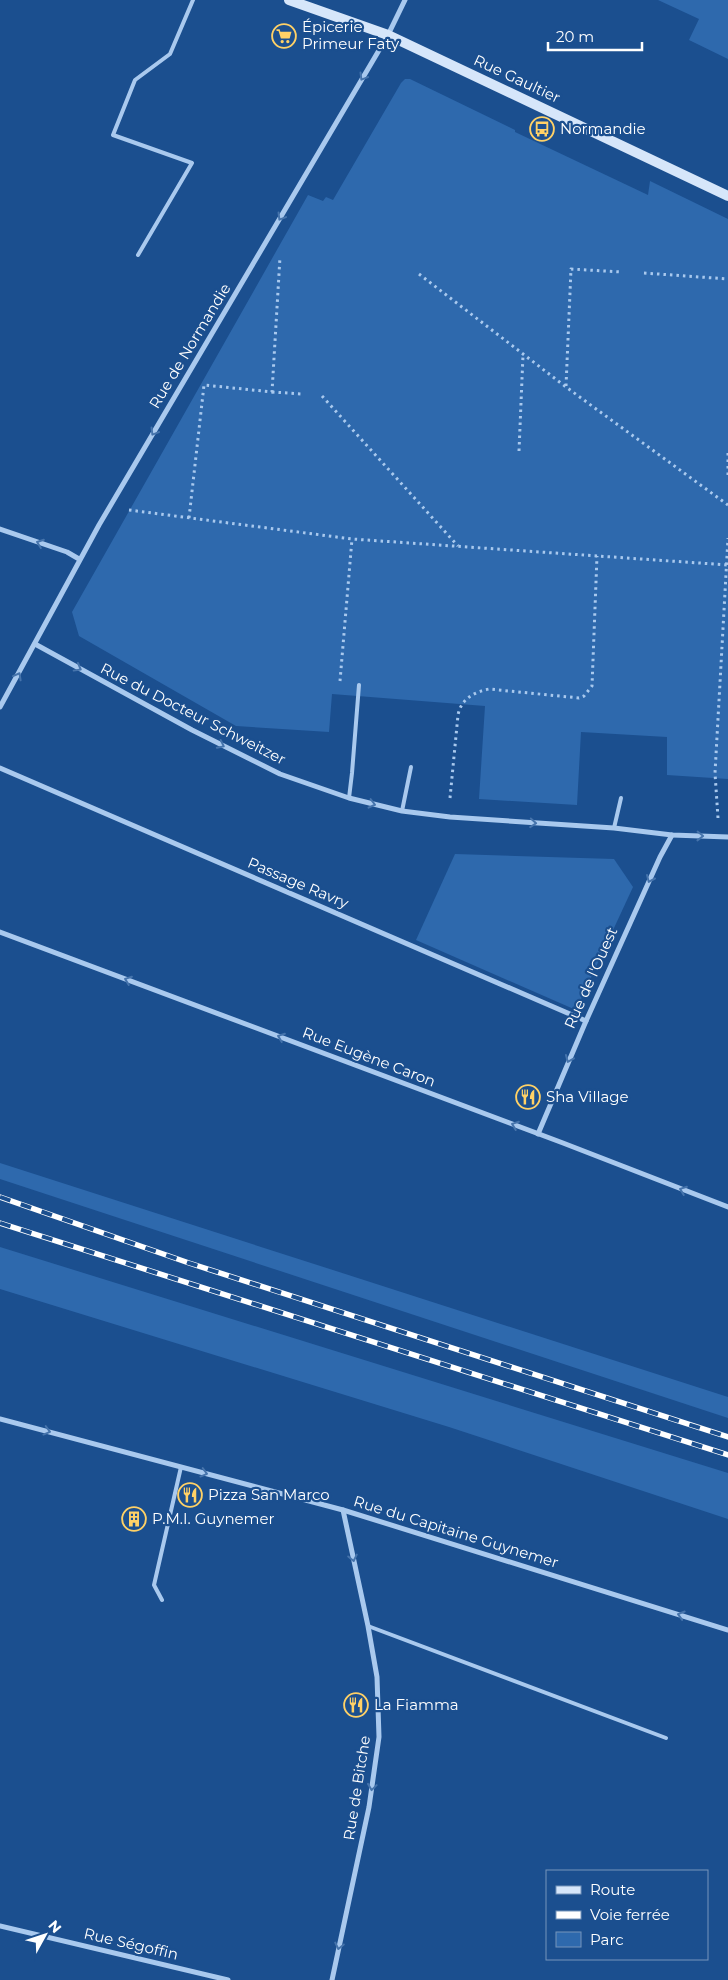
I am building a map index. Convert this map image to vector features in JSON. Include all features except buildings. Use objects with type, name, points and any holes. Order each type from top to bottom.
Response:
[{"type":"street","name":"Rue Gaultier","points":[[289,0],[388,34],[728,196]]},
{"type":"street","name":"Rue de Normandie","points":[[0,707],[112,501],[388,34],[405,0]]},
{"type":"street","points":[[0,529],[67,552],[79,559]]},
{"type":"street","name":"Rue du Docteur Schweitzer","points":[[35,644],[192,730],[280,774],[349,798],[402,811],[450,817],[614,828],[672,835],[728,837]]},
{"type":"street","name":"Passage Ravry","points":[[0,768],[586,1021]]},
{"type":"street","name":"Rue de l'Ouest","points":[[538,1134],[586,1021],[660,857],[672,835]]},
{"type":"street","name":"Rue Eugène Caron","points":[[0,932],[728,1207]]},
{"type":"street","name":"Rue du Capitaine Guynemer","points":[[0,1419],[342,1510],[728,1630]]},
{"type":"street","name":"Rue de Bitche","points":[[332,1980],[369,1807],[379,1737],[377,1677],[368,1626],[342,1510]]},
{"type":"street","name":"Rue Ségoffin","points":[[0,1926],[228,1980]]},
{"type":"lane","points":[[138,254],[192,163],[113,135],[135,80],[170,54],[193,0]]},
{"type":"lane","points":[[349,798],[359,685]]},
{"type":"lane","points":[[402,811],[411,767]]},
{"type":"lane","points":[[614,828],[621,798]]},
{"type":"lane","points":[[162,1600],[154,1585],[181,1467]]},
{"type":"lane","points":[[368,1626],[666,1738]]},
{"type":"path","points":[[272,392],[280,252]]},
{"type":"path","points":[[566,387],[571,268],[622,272]]},
{"type":"path","points":[[644,273],[728,279]]},
{"type":"path","points":[[419,274],[566,387],[728,505]]},
{"type":"path","points":[[519,451],[523,354]]},
{"type":"path","points":[[189,518],[204,385],[302,394]]},
{"type":"path","points":[[322,396],[458,546]]},
{"type":"path","points":[[728,453],[728,475]]},
{"type":"path","points":[[112,501],[130,510],[352,539],[728,565]]},
{"type":"path","points":[[719,836],[715,773],[728,538]]},
{"type":"path","points":[[339,687],[352,539]]},
{"type":"path","points":[[450,793],[459,706],[467,698],[478,691],[489,689],[578,698],[589,692],[592,686],[597,556]]},
{"type":"green space","points":[[658,0],[728,0],[728,59],[689,40],[699,19]]},
{"type":"green space","points":[[405,79],[410,79],[515,130],[515,132],[648,195],[650,181],[728,219],[728,779],[667,775],[667,737],[581,732],[577,805],[479,799],[485,706],[332,694],[329,732],[236,726],[79,636],[72,612],[308,195],[323,201],[326,197],[333,200]]},
{"type":"green space","points":[[455,854],[614,859],[633,887],[576,1010],[416,940]]},
{"type":"green space","points":[[0,1163],[728,1397],[728,1418],[0,1179]]},
{"type":"green space","points":[[0,1247],[728,1473],[728,1519],[449,1427],[0,1289]]},
{"type":"railway","points":[[0,1197],[189,1263],[728,1437]]},
{"type":"railway","points":[[0,1223],[728,1455]]},
{"type":"place","name":"Épicerie Primeur Faty","points":[[284,36]]},
{"type":"place","name":"Normandie","points":[[542,129]]},
{"type":"place","name":"Sha Village","points":[[528,1097]]},
{"type":"place","name":"Pizza San Marco","points":[[190,1495]]},
{"type":"place","name":"P.M.I. Guynemer","points":[[134,1519]]},
{"type":"place","name":"La Fiamma","points":[[356,1705]]}]
